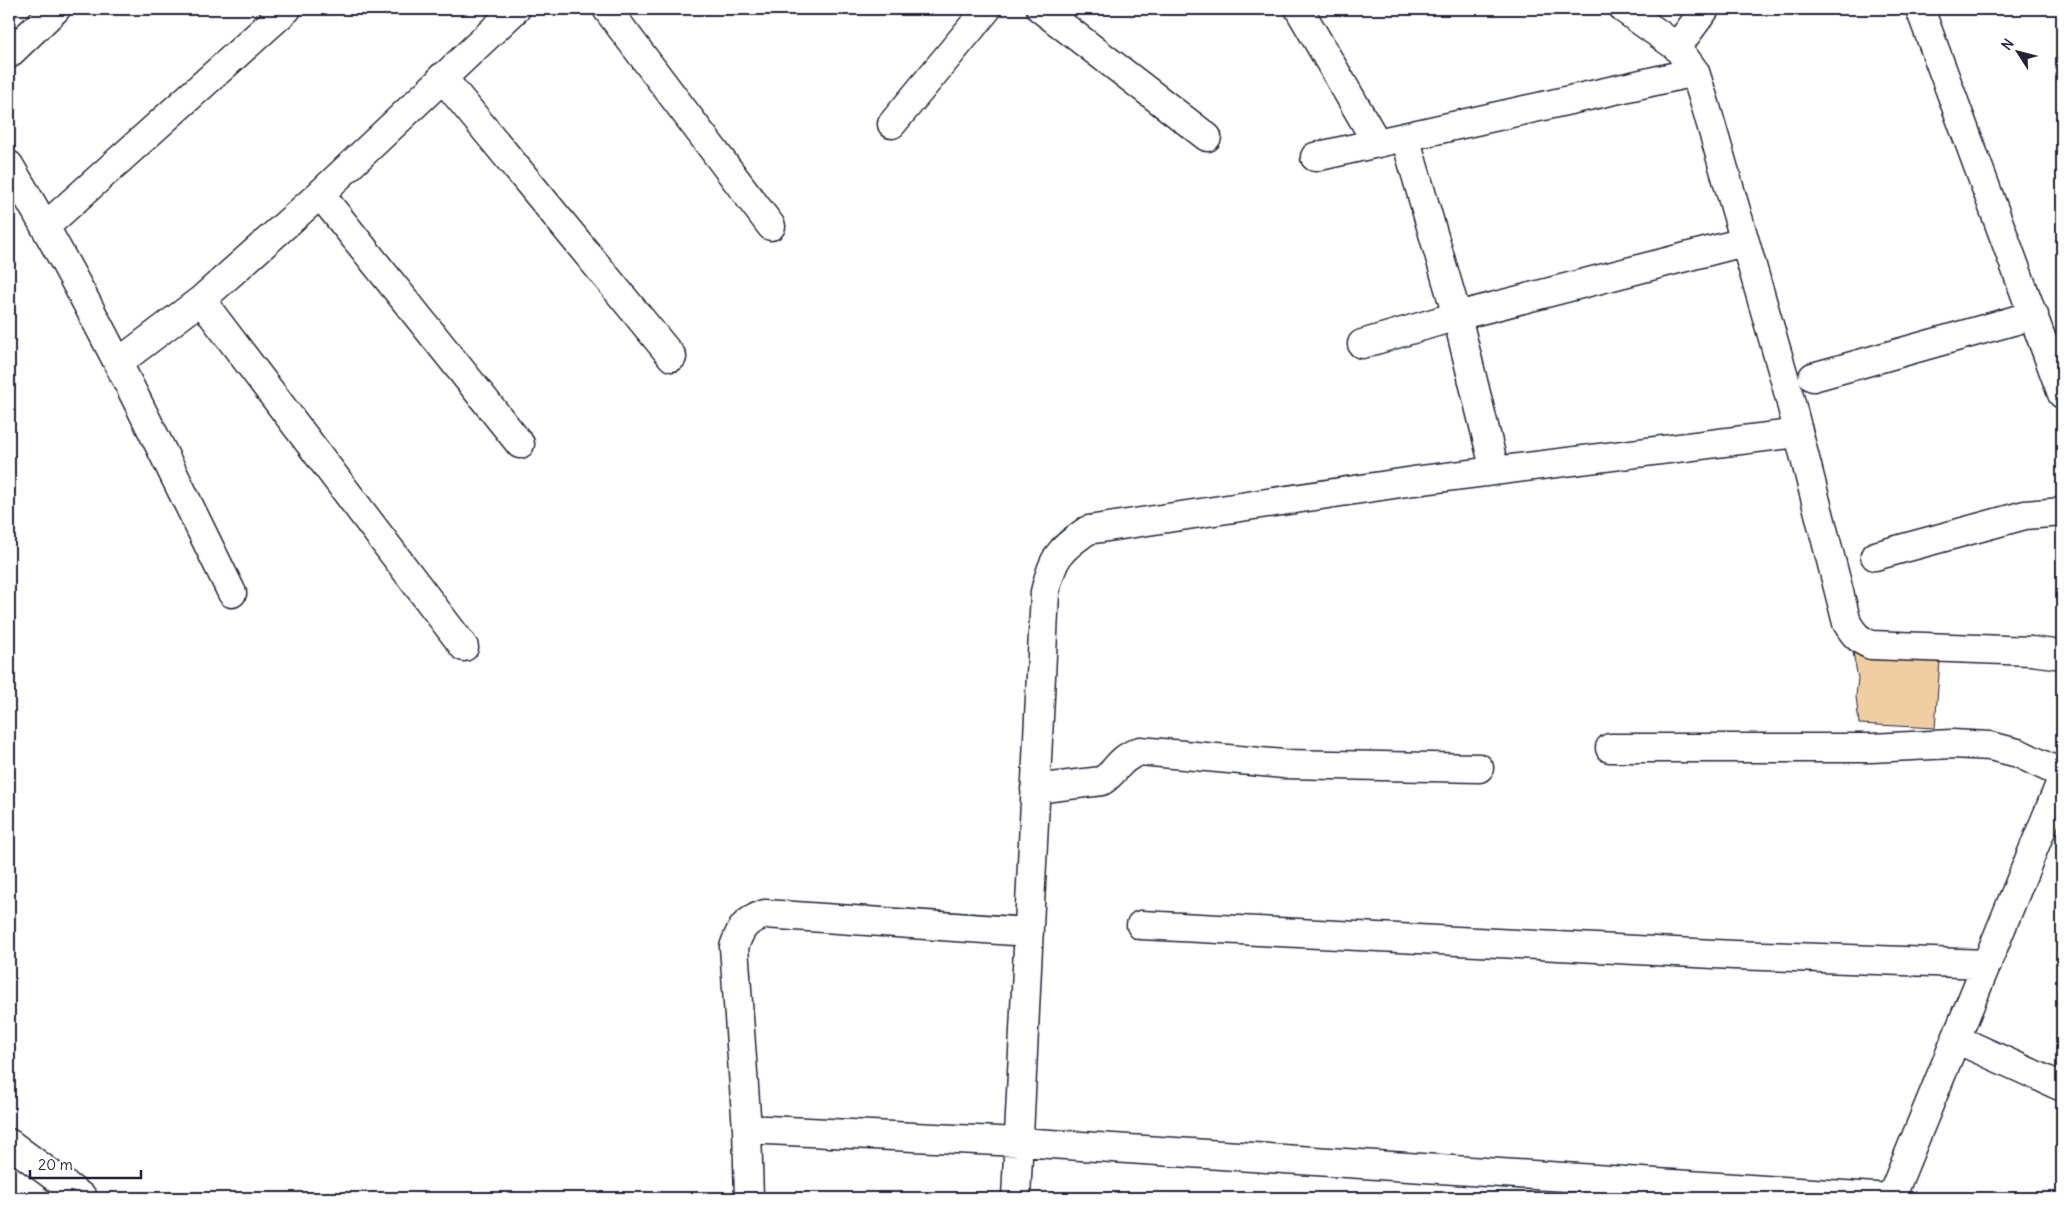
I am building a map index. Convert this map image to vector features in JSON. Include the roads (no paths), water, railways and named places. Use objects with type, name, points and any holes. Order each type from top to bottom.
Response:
[{"type":"street","points":[[9,54],[56,9]]},
{"type":"street","points":[[46,226],[287,9]]},
{"type":"street","points":[[118,363],[202,300],[320,194],[516,9]]},
{"type":"street","points":[[607,9],[771,226]]},
{"type":"street","points":[[892,124],[987,9]]},
{"type":"street","points":[[1041,9],[1207,138]]},
{"type":"street","points":[[1299,9],[1377,143]]},
{"type":"street","points":[[1624,9],[1676,47],[1695,72],[1785,380],[1847,623],[1860,640],[1872,645],[2031,651],[2062,655]]},
{"type":"street","points":[[1676,47],[1705,9]]},
{"type":"street","points":[[1920,9],[2062,394]]},
{"type":"street","points":[[1314,157],[1695,72]]},
{"type":"street","points":[[442,77],[672,357]]},
{"type":"street","points":[[1405,137],[1457,316],[1495,471]]},
{"type":"street","points":[[9,165],[46,226],[118,363],[232,593]]},
{"type":"street","points":[[320,194],[520,444]]},
{"type":"street","points":[[1362,344],[1457,316],[1744,242]]},
{"type":"street","points":[[202,300],[464,647]]},
{"type":"street","points":[[1813,377],[2034,315]]},
{"type":"street","points":[[1016,1198],[1044,592],[1050,568],[1064,547],[1088,530],[1495,471],[1798,433]]},
{"type":"street","points":[[1875,556],[2025,515],[2062,512]]},
{"type":"street","points":[[1610,748],[1871,748],[1952,744],[1990,746],[2018,753],[2062,774]]},
{"type":"street","points":[[1035,789],[1093,784],[1102,781],[1110,776],[1121,760],[1140,751],[1284,764],[1479,768]]},
{"type":"street","points":[[747,1129],[1019,1142],[1891,1198],[2062,779]]},
{"type":"street","points":[[749,1198],[747,1129],[734,947],[738,934],[749,919],[765,914],[1029,932]]},
{"type":"street","points":[[1141,925],[1734,955],[1987,964]]},
{"type":"street","points":[[1956,1039],[2062,1088]]},
{"type":"street","points":[[9,1143],[83,1198]]}]
